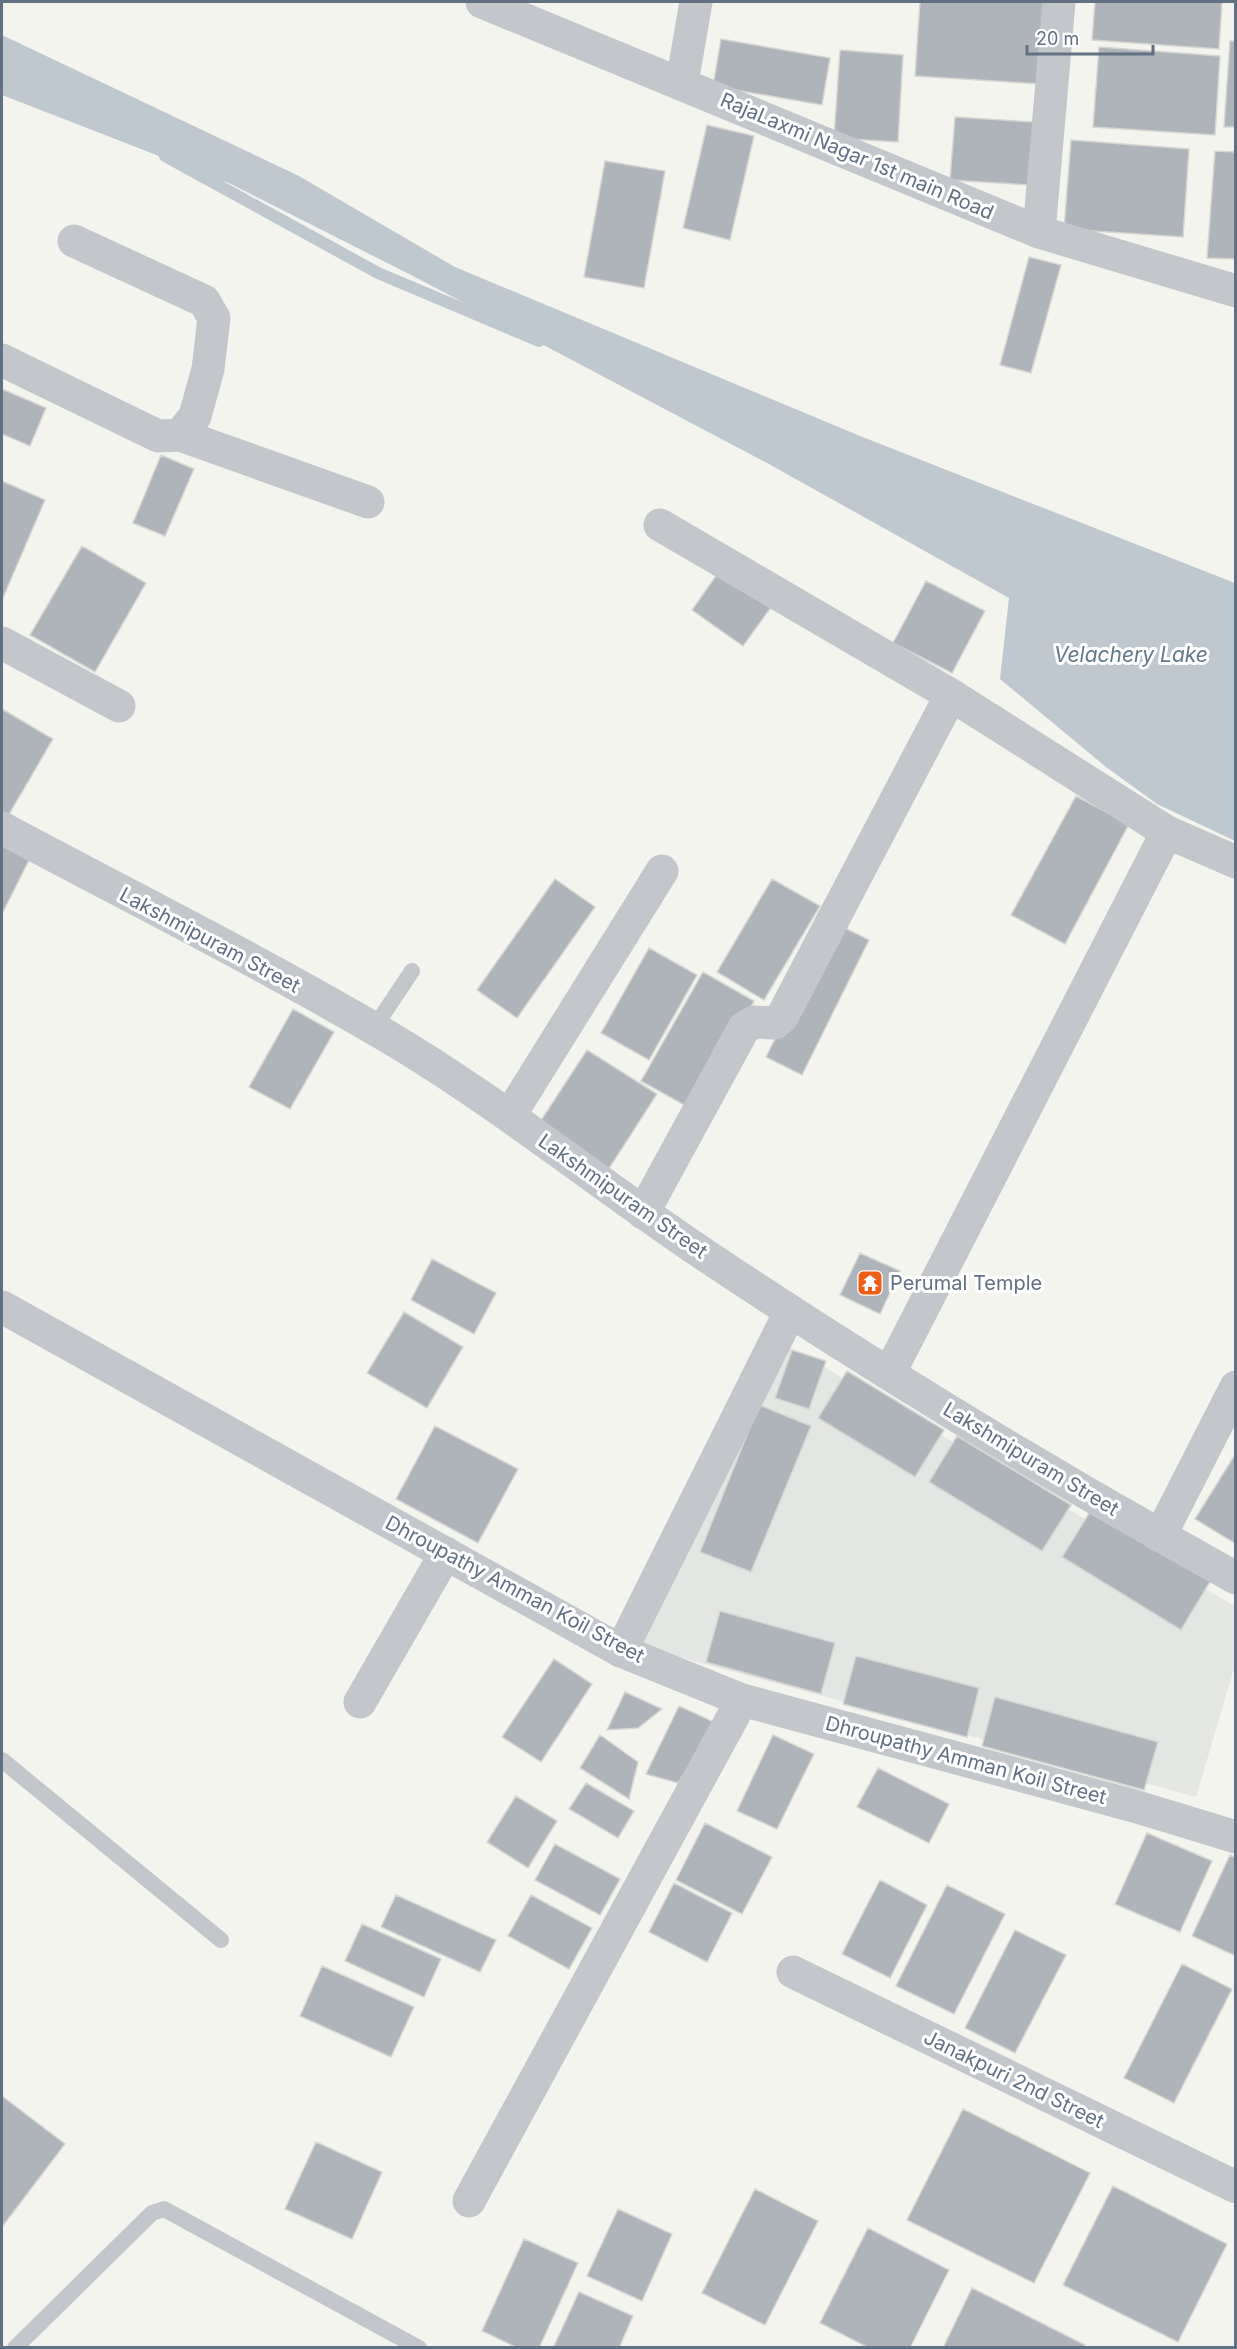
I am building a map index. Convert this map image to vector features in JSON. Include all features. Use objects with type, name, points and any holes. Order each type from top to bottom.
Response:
[{"type":"street","name":"RajaLaxmi Nagar 1st main Road","points":[[484,2],[1039,232],[1236,291]]},
{"type":"street","points":[[682,83],[696,2]]},
{"type":"street","points":[[1039,232],[1059,2]]},
{"type":"street","points":[[74,241],[190,293],[204,301],[214,318],[208,369],[195,416],[180,435]]},
{"type":"street","points":[[2,360],[158,436],[180,435],[368,502]]},
{"type":"street","points":[[660,525],[951,695],[1167,832],[1236,862]]},
{"type":"street","points":[[2,643],[119,706]]},
{"type":"street","points":[[643,1213],[744,1028],[754,1022],[775,1023],[782,1017],[951,695]]},
{"type":"street","name":"Lakshmipuram Street","points":[[2,828],[374,1028],[510,1115],[643,1213],[790,1312],[1160,1536],[1236,1578]]},
{"type":"street","points":[[889,1374],[1167,832]]},
{"type":"street","points":[[510,1115],[662,871]]},
{"type":"street","name":"Dhroupathy Amman Koil Street","points":[[2,1306],[621,1651],[742,1700],[1123,1803],[1236,1837]]},
{"type":"street","points":[[621,1651],[790,1312]]},
{"type":"street","points":[[1160,1536],[1236,1388]]},
{"type":"street","points":[[360,1702],[446,1553]]},
{"type":"street","points":[[469,2200],[742,1700]]},
{"type":"street","name":"Janakpuri 2nd Street","points":[[793,1972],[1236,2187]]},
{"type":"lane","points":[[374,1028],[411,971]]},
{"type":"lane","points":[[2,1760],[221,1940]]},
{"type":"lane","points":[[15,2348],[153,2213],[164,2209],[419,2348]]},
{"type":"shaded area","points":[[786,1345],[1235,1606],[1235,1665],[1196,1797],[613,1639]]},
{"type":"water","name":"Velachery Lake","points":[[2,35],[299,176],[455,267],[860,436],[1235,583],[1235,841],[1157,804],[1106,767],[1000,679],[1009,598],[767,463],[415,277],[231,184],[2,95]]},
{"type":"building","points":[[920,2],[1046,2],[1041,84],[915,76]]},
{"type":"building","points":[[1095,2],[1222,2],[1219,49],[1092,40]]},
{"type":"building","points":[[721,39],[830,58],[822,105],[713,86]]},
{"type":"building","points":[[1230,41],[1236,41],[1236,127],[1224,127]]},
{"type":"building","points":[[1099,47],[1220,56],[1215,135],[1093,127]]},
{"type":"building","points":[[840,50],[903,55],[898,142],[834,138]]},
{"type":"building","points":[[955,117],[1033,122],[1029,185],[950,180]]},
{"type":"building","points":[[707,125],[754,136],[730,240],[683,228]]},
{"type":"building","points":[[1071,140],[1189,149],[1183,237],[1064,229]]},
{"type":"building","points":[[1215,151],[1236,152],[1236,259],[1207,258]]},
{"type":"building","points":[[605,161],[665,171],[644,288],[584,277]]},
{"type":"building","points":[[1029,257],[1061,265],[1031,373],[1000,365]]},
{"type":"building","points":[[2,389],[46,408],[30,446],[2,434]]},
{"type":"building","points":[[161,455],[194,469],[165,536],[133,523]]},
{"type":"building","points":[[2,481],[45,500],[2,600]]},
{"type":"building","points":[[82,546],[146,583],[95,672],[30,635]]},
{"type":"building","points":[[720,570],[772,606],[743,646],[692,610]]},
{"type":"building","points":[[926,581],[985,611],[952,673],[893,643]]},
{"type":"building","points":[[2,709],[53,739],[8,816],[2,813]]},
{"type":"building","points":[[1076,796],[1129,824],[1065,944],[1011,915]]},
{"type":"building","points":[[2,844],[30,858],[2,914]]},
{"type":"building","points":[[555,879],[595,907],[517,1018],[477,990]]},
{"type":"building","points":[[772,879],[820,906],[764,1000],[717,972]]},
{"type":"building","points":[[833,922],[869,940],[802,1075],[766,1057]]},
{"type":"building","points":[[649,948],[697,975],[649,1060],[601,1033]]},
{"type":"building","points":[[703,972],[754,1001],[693,1110],[641,1081]]},
{"type":"building","points":[[293,1009],[334,1032],[290,1109],[249,1087]]},
{"type":"building","points":[[587,1050],[657,1094],[608,1170],[538,1125]]},
{"type":"building","name":"Perumal Temple","points":[[860,1253],[900,1271],[880,1314],[840,1295]]},
{"type":"building","points":[[432,1259],[496,1293],[474,1334],[411,1300]]},
{"type":"building","points":[[404,1312],[463,1347],[427,1408],[367,1373]]},
{"type":"building","points":[[792,1350],[826,1361],[809,1409],[775,1398]]},
{"type":"building","points":[[847,1371],[944,1430],[915,1477],[818,1418]]},
{"type":"building","points":[[759,1405],[811,1426],[751,1572],[700,1552]]},
{"type":"building","points":[[435,1426],[518,1469],[478,1543],[396,1499]]},
{"type":"building","points":[[957,1436],[1071,1505],[1042,1551],[929,1482]]},
{"type":"building","points":[[1236,1453],[1236,1544],[1195,1519]]},
{"type":"building","points":[[1093,1507],[1211,1580],[1181,1630],[1062,1557]]},
{"type":"building","points":[[720,1611],[835,1643],[821,1694],[706,1662]]},
{"type":"building","points":[[856,1656],[979,1688],[967,1737],[843,1704]]},
{"type":"building","points":[[554,1659],[592,1684],[541,1762],[502,1737]]},
{"type":"building","points":[[625,1692],[662,1709],[638,1728],[607,1730]]},
{"type":"building","points":[[995,1697],[1158,1742],[1144,1790],[982,1746]]},
{"type":"building","points":[[679,1706],[716,1723],[678,1783],[646,1774]]},
{"type":"building","points":[[600,1735],[638,1762],[629,1799],[580,1768]]},
{"type":"building","points":[[773,1735],[814,1754],[777,1829],[737,1811]]},
{"type":"building","points":[[878,1768],[949,1804],[929,1843],[857,1807]]},
{"type":"building","points":[[586,1783],[634,1811],[618,1838],[569,1809]]},
{"type":"building","points":[[516,1796],[557,1821],[528,1868],[487,1842]]},
{"type":"building","points":[[705,1823],[772,1857],[742,1914],[676,1880]]},
{"type":"building","points":[[1147,1833],[1212,1861],[1180,1932],[1115,1904]]},
{"type":"building","points":[[555,1844],[620,1879],[600,1915],[535,1880]]},
{"type":"building","points":[[1230,1855],[1236,1858],[1236,1956],[1192,1936]]},
{"type":"building","points":[[880,1880],[927,1905],[890,1978],[842,1954]]},
{"type":"building","points":[[674,1883],[732,1913],[707,1962],[649,1932]]},
{"type":"building","points":[[947,1885],[1005,1914],[954,2014],[896,1986]]},
{"type":"building","points":[[396,1895],[496,1940],[480,1972],[381,1927]]},
{"type":"building","points":[[531,1895],[592,1928],[569,1969],[508,1936]]},
{"type":"building","points":[[362,1924],[441,1959],[424,1997],[345,1961]]},
{"type":"building","points":[[1015,1930],[1066,1955],[1015,2053],[965,2028]]},
{"type":"building","points":[[1182,1964],[1232,1989],[1174,2103],[1124,2078]]},
{"type":"building","points":[[322,1966],[414,2007],[391,2057],[300,2016]]},
{"type":"building","points":[[2,2096],[65,2144],[2,2227]]},
{"type":"building","points":[[963,2109],[1090,2173],[1034,2283],[907,2220]]},
{"type":"building","points":[[316,2142],[382,2172],[352,2239],[285,2209]]},
{"type":"building","points":[[1113,2186],[1227,2244],[1178,2342],[1063,2285]]},
{"type":"building","points":[[755,2189],[818,2221],[765,2325],[702,2293]]},
{"type":"building","points":[[618,2209],[672,2234],[642,2301],[587,2276]]},
{"type":"building","points":[[868,2228],[949,2270],[910,2348],[869,2348],[820,2323]]},
{"type":"building","points":[[524,2239],[578,2263],[539,2348],[518,2348],[482,2331]]},
{"type":"building","points":[[972,2288],[1085,2345],[1084,2348],[943,2348]]},
{"type":"building","points":[[579,2292],[633,2316],[619,2348],[553,2348]]},
{"type":"waterway","points":[[165,156],[378,273],[539,341]]},
{"type":"place","name":"Perumal Temple","points":[[870,1283]]}]
